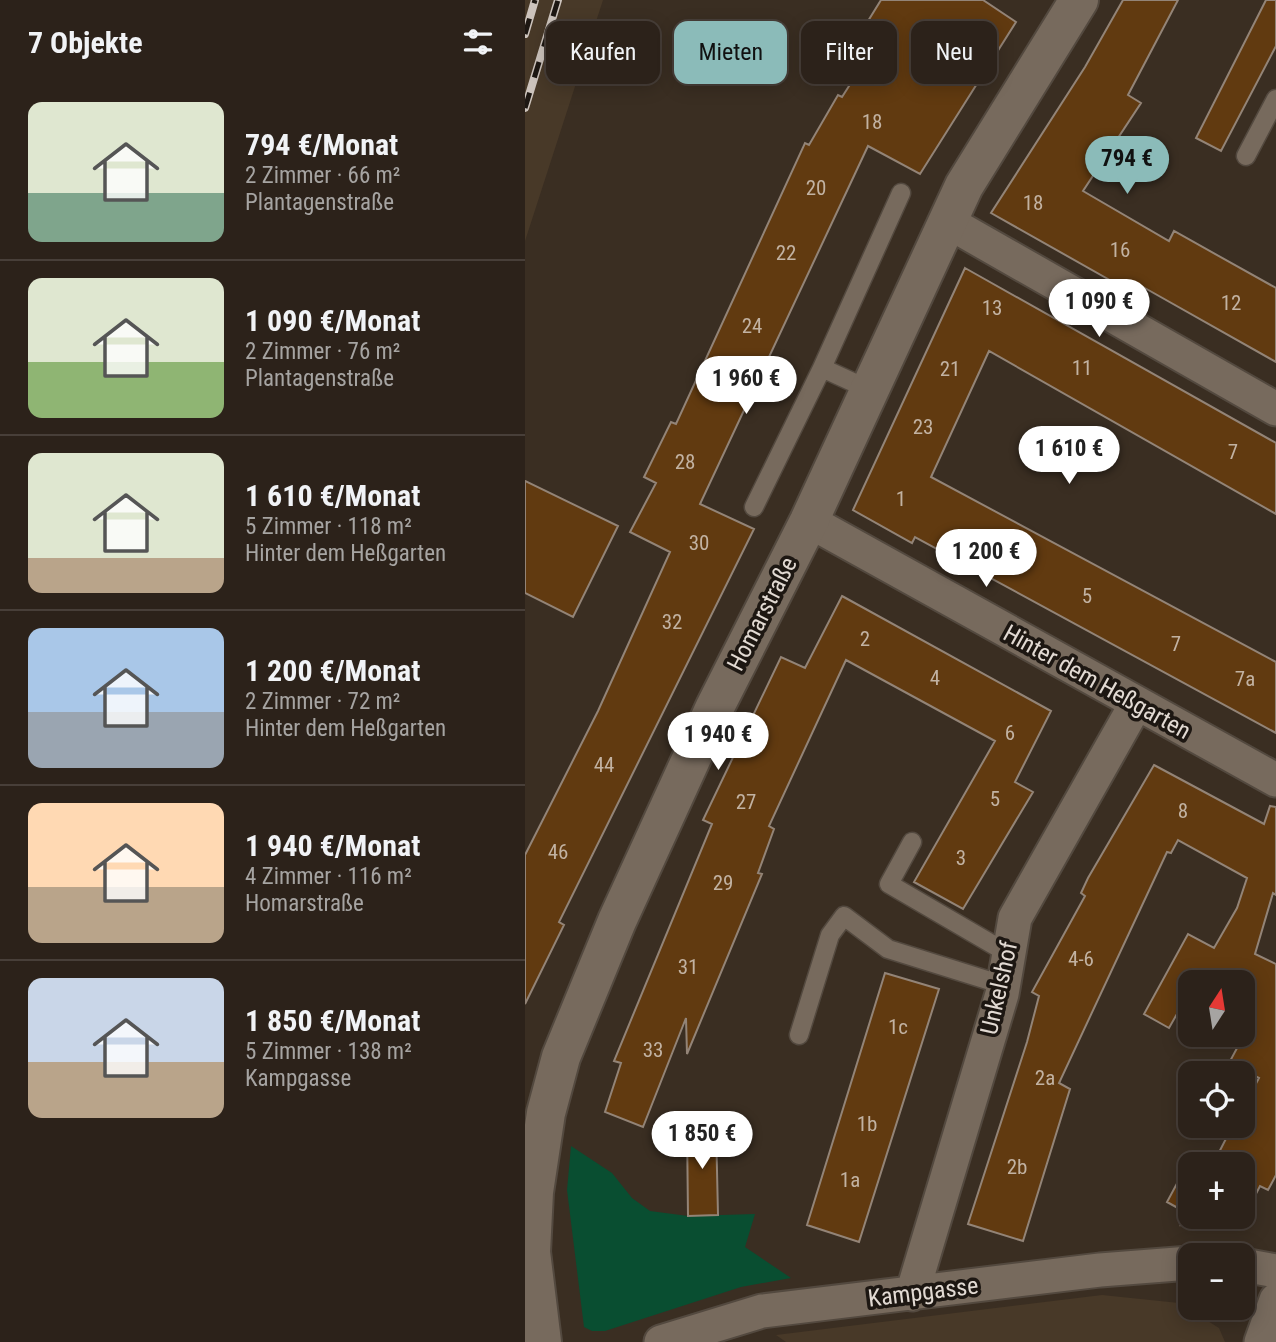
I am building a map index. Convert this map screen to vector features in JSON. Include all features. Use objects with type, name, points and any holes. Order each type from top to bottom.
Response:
[{"type":"street","name":"Homarstraße","points":[[542,1342],[531,1252],[534,1192],[546,1113],[561,1057],[617,921],[715,707],[809,521],[964,186],[1079,0]]},
{"type":"street","points":[[948,222],[1276,409]]},
{"type":"street","name":"Hinter dem Heßgarten","points":[[809,521],[1276,780]]},
{"type":"street","name":"Unkelshof","points":[[912,1293],[1006,970],[1015,918],[1136,704]]},
{"type":"street","name":"Kampgasse","points":[[661,1342],[762,1311],[1100,1270],[1178,1264]]},
{"type":"street","points":[[1255,1267],[1276,1271]]},
{"type":"street","points":[[1261,1342],[1276,1300]]},
{"type":"lane","points":[[1246,156],[1276,99]]},
{"type":"lane","points":[[754,507],[822,368],[901,193]]},
{"type":"lane","points":[[822,368],[870,390]]},
{"type":"lane","points":[[912,842],[889,884],[1006,970]]},
{"type":"lane","points":[[799,1035],[830,935],[844,916],[888,948],[1006,970]]},
{"type":"shaded area","points":[[525,0],[603,0],[596,21],[546,21],[546,84],[576,84],[525,241]]},
{"type":"shaded area","points":[[1102,1295],[1178,1303],[1178,1320],[1206,1320],[1219,1328],[1225,1342],[786,1342],[776,1335]]},
{"type":"green space","points":[[571,1146],[612,1173],[632,1198],[650,1211],[688,1216],[755,1214],[745,1247],[791,1278],[741,1287],[605,1331],[592,1331],[584,1327],[567,1190]]},
{"type":"building","points":[[881,0],[983,0],[1016,22],[997,52],[997,21],[911,21],[911,84],[977,84],[920,174],[868,146],[700,504],[754,529],[559,922],[564,925],[525,1004],[525,855],[598,711],[670,552],[630,532],[656,483],[644,477],[671,422],[676,424],[805,143],[809,145],[838,95],[842,97],[850,84],[897,84],[897,21],[868,21]]},
{"type":"building","points":[[1123,0],[1178,0],[1128,95],[1141,103],[1083,191],[1169,241],[1174,231],[1276,288],[1276,362],[1143,287],[1138,296],[991,213],[1085,67]]},
{"type":"building","points":[[1266,0],[1276,0],[1276,46],[1221,151],[1196,138]]},
{"type":"building","points":[[965,268],[1276,443],[1276,514],[989,351],[931,477],[1276,662],[1276,733],[915,537],[912,543],[853,510]]},
{"type":"building","points":[[525,481],[618,526],[573,617],[525,593]]},
{"type":"building","points":[[842,596],[1051,711],[1015,782],[1033,792],[963,909],[914,882],[995,741],[846,660],[769,826],[774,829],[758,873],[762,874],[687,1054],[686,1018],[643,1127],[605,1112],[621,1063],[614,1061],[712,824],[703,820],[781,657],[805,668]]},
{"type":"building","points":[[1154,765],[1264,824],[1270,806],[1276,807],[1276,895],[1273,893],[1255,954],[1276,964],[1276,1175],[1268,1190],[1260,1186],[1255,1196],[1255,1152],[1219,1152],[1226,1138],[1255,1138],[1255,1086],[1259,1078],[1255,1076],[1255,1061],[1230,1061],[1238,1047],[1255,1047],[1255,970],[1178,970],[1178,1012],[1169,1028],[1144,1014],[1188,934],[1214,948],[1237,908],[1247,878],[1178,840],[1171,853],[1167,852],[1059,1083],[1070,1089],[1023,1241],[968,1224],[1027,1042],[1039,996],[1032,992],[1085,896],[1081,893]]},
{"type":"building","points":[[885,973],[939,989],[859,1242],[807,1225]]},
{"type":"building","points":[[687,1126],[716,1126],[718,1215],[688,1216]]},
{"type":"building","points":[[1178,1182],[1178,1208],[1167,1202]]},
{"type":"railway","points":[[525,34],[535,0]]},
{"type":"railway","points":[[525,108],[558,0]]}]
